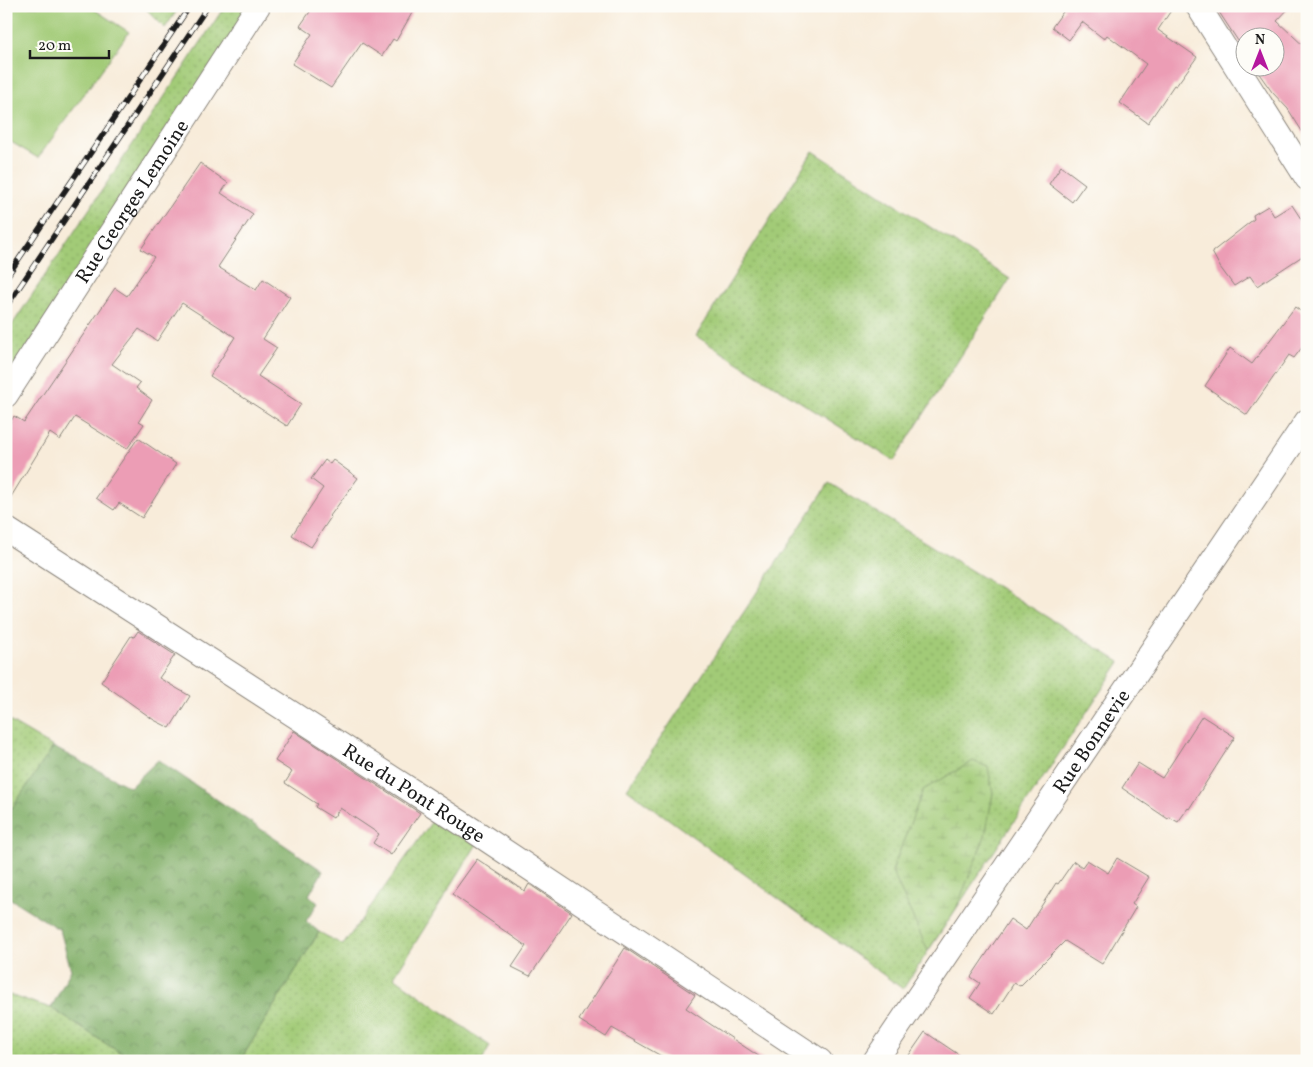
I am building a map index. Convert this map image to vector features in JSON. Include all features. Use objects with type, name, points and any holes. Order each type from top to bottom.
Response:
[{"type":"street","name":"Rue Georges Lemoine","points":[[6,395],[258,6]]},
{"type":"street","points":[[1198,6],[1307,178]]},
{"type":"street","name":"Rue Bonnevie","points":[[875,1061],[1303,433]]},
{"type":"street","name":"Rue du Pont Rouge","points":[[6,529],[477,833],[820,1061]]},
{"type":"green space","points":[[6,6],[89,6],[129,32],[38,158],[6,139]]},
{"type":"green space","points":[[147,6],[180,6],[165,28],[146,9]]},
{"type":"green space","points":[[225,6],[254,6],[6,379],[6,334]]},
{"type":"green space","points":[[813,151],[1010,279],[894,461],[696,336]]},
{"type":"green space","points":[[829,483],[1120,662],[903,989],[627,789]]},
{"type":"green space","points":[[6,719],[53,747],[14,809],[6,804]]},
{"type":"green space","points":[[53,747],[130,787],[158,760],[323,871],[309,895],[318,903],[306,921],[319,932],[240,1061],[133,1061],[51,1008],[71,970],[60,930],[6,896],[6,817]]},
{"type":"green space","points":[[973,761],[988,767],[993,793],[985,836],[956,909],[928,951],[892,871],[923,790]]},
{"type":"green space","points":[[440,810],[477,844],[394,977],[490,1046],[482,1061],[240,1061],[319,932],[343,945]]},
{"type":"green space","points":[[6,994],[51,1008],[133,1061],[6,1061]]},
{"type":"building","points":[[314,6],[416,6],[396,41],[393,39],[382,56],[362,43],[331,88],[292,64],[312,34],[300,26]]},
{"type":"building","points":[[1061,6],[1174,6],[1158,30],[1197,57],[1176,86],[1174,85],[1148,123],[1120,103],[1146,64],[1107,35],[1104,39],[1082,22],[1069,40],[1052,27],[1065,9]]},
{"type":"building","points":[[1215,6],[1291,6],[1277,21],[1284,28],[1236,28],[1236,38]]},
{"type":"building","points":[[1286,29],[1307,49],[1307,139],[1288,109],[1262,78],[1286,78]]},
{"type":"building","points":[[200,163],[228,183],[221,193],[253,214],[218,267],[256,290],[263,279],[290,297],[263,339],[277,348],[258,376],[301,404],[287,426],[210,376],[235,337],[182,303],[157,341],[139,329],[112,364],[140,383],[136,388],[152,400],[139,421],[144,424],[127,449],[75,417],[60,440],[50,433],[6,505],[6,429],[14,416],[24,422],[115,288],[127,296],[154,257],[141,249]]},
{"type":"building","points":[[1061,166],[1085,184],[1072,202],[1049,184]]},
{"type":"building","points":[[1292,205],[1307,228],[1307,253],[1257,286],[1250,276],[1234,286],[1212,252],[1254,219],[1253,215],[1268,206],[1274,216]]},
{"type":"building","points":[[1295,307],[1307,316],[1307,341],[1294,358],[1289,355],[1247,415],[1205,386],[1230,348],[1252,364]]},
{"type":"building","points":[[138,438],[176,464],[142,518],[119,503],[114,510],[96,498]]},
{"type":"building","points":[[325,460],[330,464],[333,460],[358,478],[330,516],[311,547],[292,535],[323,488],[311,479]]},
{"type":"building","points":[[138,631],[175,655],[159,678],[190,696],[170,728],[154,720],[101,682],[131,636],[134,637]]},
{"type":"building","points":[[1202,716],[1235,737],[1189,809],[1178,822],[1169,817],[1168,819],[1122,788],[1138,763],[1162,778]]},
{"type":"building","points":[[294,731],[420,813],[391,855],[373,843],[379,834],[340,808],[333,818],[315,807],[317,804],[285,783],[292,772],[275,761]]},
{"type":"building","points":[[1117,858],[1149,877],[1132,904],[1136,907],[1102,964],[1065,941],[1020,986],[1014,983],[994,1014],[970,998],[980,983],[971,977],[1010,919],[1026,930],[1056,883],[1058,884],[1074,861],[1082,867],[1087,860],[1108,873]]},
{"type":"building","points":[[477,859],[525,891],[529,884],[572,913],[530,976],[512,967],[526,946],[452,894]]},
{"type":"building","points":[[625,948],[695,995],[686,1008],[766,1061],[670,1061],[612,1028],[606,1037],[579,1020]]},
{"type":"building","points":[[925,1032],[968,1061],[905,1061]]},
{"type":"railway","points":[[6,278],[190,6]]},
{"type":"railway","points":[[6,307],[208,6]]}]
